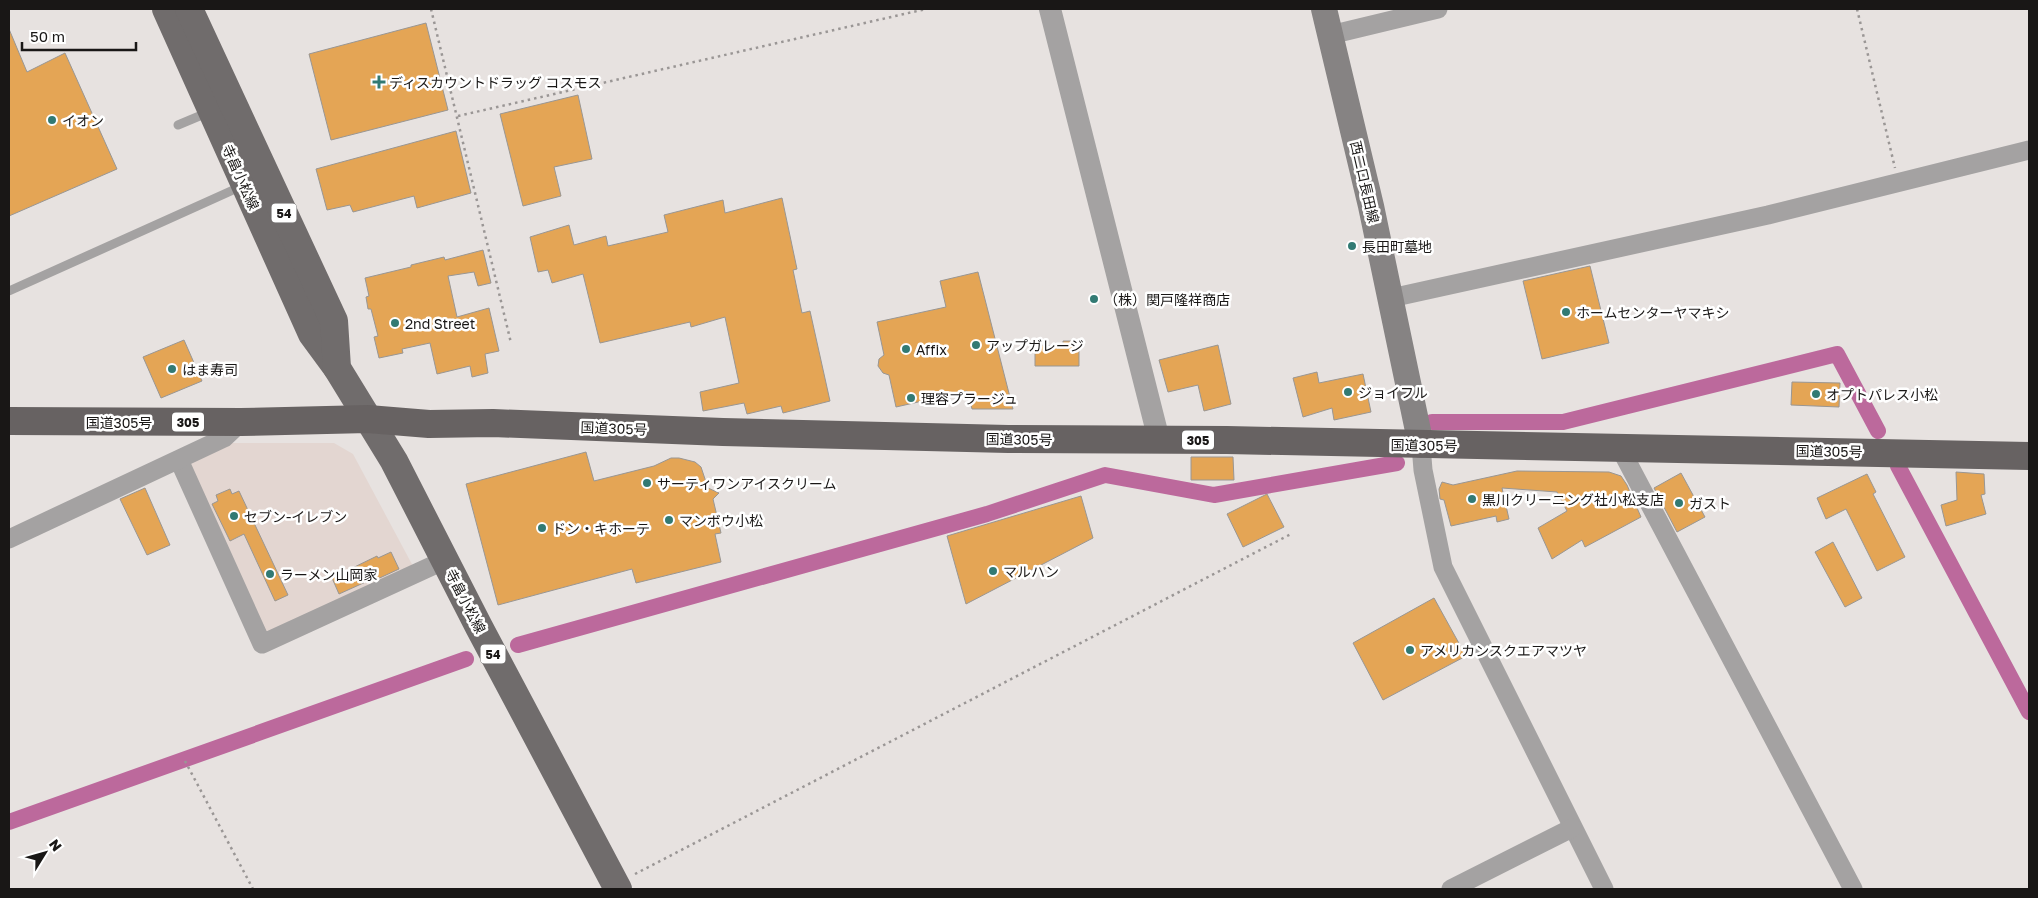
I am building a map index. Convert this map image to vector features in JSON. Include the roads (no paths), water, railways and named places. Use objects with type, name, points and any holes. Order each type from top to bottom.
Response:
[{"type":"highway","name":"国道305号","points":[[9,421],[241,422],[368,419],[429,424],[494,423],[723,432],[1008,439],[1159,440],[2029,456]]},
{"type":"main road","name":"寺畠小松線","points":[[166,9],[312,334],[337,368],[394,461],[445,560],[626,882]]},
{"type":"main road","name":"寺畠小松線","points":[[189,9],[334,321],[337,368]]},
{"type":"main road","name":"西二口長田線","points":[[1324,9],[1371,206],[1421,445]]},
{"type":"street","points":[[1050,9],[1159,440]]},
{"type":"street","points":[[1330,35],[1438,9]]},
{"type":"street","points":[[1391,298],[1768,214],[2029,150]]},
{"type":"street","points":[[9,539],[224,438],[241,422]]},
{"type":"street","points":[[1421,445],[1423,470],[1442,567],[1604,889]]},
{"type":"street","points":[[1620,448],[1853,889]]},
{"type":"street","points":[[179,460],[262,644],[445,560]]},
{"type":"street","points":[[1451,889],[1572,828]]},
{"type":"lane","points":[[178,125],[212,111]]},
{"type":"lane","points":[[9,291],[244,185]]},
{"type":"waterway","points":[[1432,422],[1563,422],[1837,354],[1878,431]]},
{"type":"waterway","points":[[518,645],[987,514],[1105,475],[1214,495],[1397,463]]},
{"type":"waterway","points":[[1898,466],[2029,712]]},
{"type":"waterway","points":[[9,822],[466,659]]},
{"type":"place","name":"ディスカウントドラッグ コスモス","points":[[379,82]]},
{"type":"place","name":"イオン","points":[[52,120]]},
{"type":"place","name":"長田町墓地","points":[[1352,246]]},
{"type":"place","name":"（株）関戸隆祥商店","points":[[1094,299]]},
{"type":"place","name":"ホームセンターヤマキシ","points":[[1566,312]]},
{"type":"place","name":"2nd Street","points":[[395,323]]},
{"type":"place","name":"アップガレージ","points":[[976,345]]},
{"type":"place","name":"Affix","points":[[906,349]]},
{"type":"place","name":"はま寿司","points":[[172,369]]},
{"type":"place","name":"ジョイフル","points":[[1348,392]]},
{"type":"place","name":"オプトパレス小松","points":[[1816,394]]},
{"type":"place","name":"理容プラージュ","points":[[911,398]]},
{"type":"place","name":"サーティワンアイスクリーム","points":[[647,483]]},
{"type":"place","name":"黒川クリーニング社小松支店","points":[[1472,499]]},
{"type":"place","name":"ガスト","points":[[1679,503]]},
{"type":"place","name":"セブン-イレブン","points":[[234,516]]},
{"type":"place","name":"マンボウ小松","points":[[669,520]]},
{"type":"place","name":"ドン・キホーテ","points":[[542,528]]},
{"type":"place","name":"マルハン","points":[[993,571]]},
{"type":"place","name":"ラーメン山岡家","points":[[270,574]]},
{"type":"place","name":"アメリカンスクエアマツヤ","points":[[1410,650]]}]
